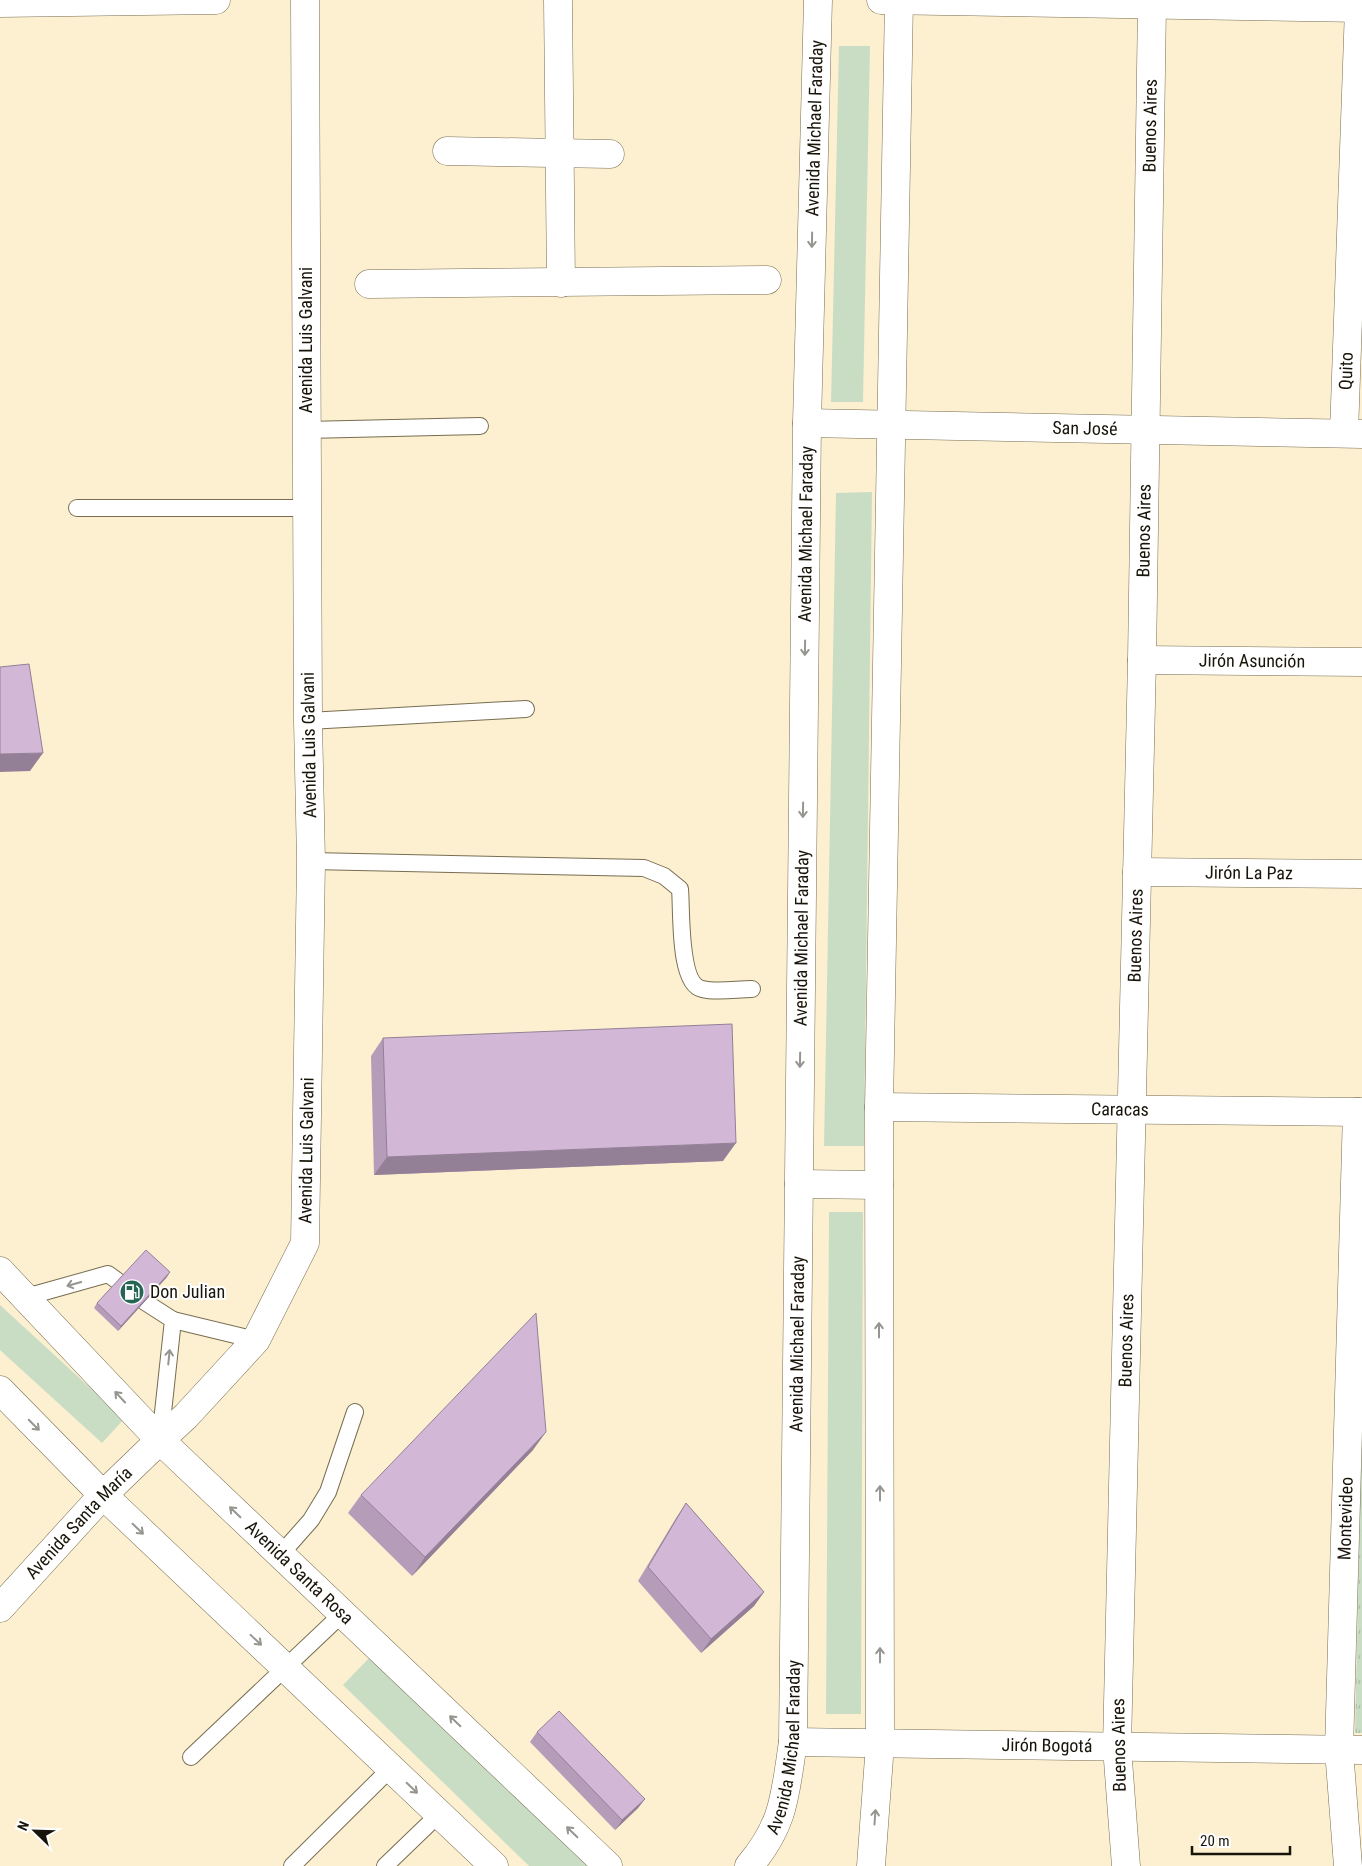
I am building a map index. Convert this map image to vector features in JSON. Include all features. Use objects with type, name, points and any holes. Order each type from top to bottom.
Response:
[{"type":"street","points":[[0,3],[216,0]]},
{"type":"street","name":"Avenida Luis Galvani","points":[[160,1440],[186,1416],[256,1340],[305,1243],[311,861],[308,721],[305,0]]},
{"type":"street","points":[[558,0],[561,284]]},
{"type":"street","name":"Avenida Michael Faraday","points":[[750,1866],[765,1848],[782,1814],[793,1742],[808,423],[818,0]]},
{"type":"street","points":[[880,0],[1123,2],[1152,5],[1348,6]]},
{"type":"street","points":[[871,1866],[880,1744],[879,1107],[899,0]]},
{"type":"street","name":"Buenos Aires","points":[[1126,1866],[1117,1747],[1142,660],[1152,5]]},
{"type":"street","name":"Quito","points":[[1348,6],[1353,433]]},
{"type":"street","points":[[447,151],[610,154]]},
{"type":"street","points":[[369,284],[561,284],[767,280]]},
{"type":"street","name":"San José","points":[[808,423],[1353,433]]},
{"type":"street","name":"Jirón Asunción","points":[[1142,660],[1362,662]]},
{"type":"street","name":"Jirón La Paz","points":[[1137,872],[1362,874]]},
{"type":"street","name":"Caracas","points":[[879,1107],[1359,1112]]},
{"type":"street","name":"Montevideo","points":[[1348,1866],[1359,1112]]},
{"type":"street","points":[[799,1184],[879,1185]]},
{"type":"street","name":"Avenida Santa Rosa","points":[[0,1271],[160,1440],[608,1866]]},
{"type":"street","points":[[0,1390],[103,1495],[494,1866]]},
{"type":"street","name":"Avenida Santa María","points":[[0,1608],[103,1495],[160,1440]]},
{"type":"street","name":"Jirón Bogotá","points":[[793,1742],[1351,1750]]},
{"type":"lane","points":[[306,430],[480,426]]},
{"type":"lane","points":[[77,508],[307,508]]},
{"type":"lane","points":[[308,721],[526,709]]},
{"type":"lane","points":[[311,861],[644,868],[664,876],[680,889],[685,967],[692,984],[702,990],[752,989]]},
{"type":"lane","points":[[26,1297],[108,1274],[119,1282]]},
{"type":"lane","points":[[145,1302],[173,1320],[256,1340]]},
{"type":"lane","points":[[160,1440],[173,1320]]},
{"type":"lane","points":[[280,1555],[311,1520],[328,1492],[355,1412]]},
{"type":"lane","points":[[191,1757],[342,1614]]},
{"type":"lane","points":[[292,1866],[391,1768]]},
{"type":"lane","points":[[385,1866],[439,1814]]},
{"type":"green space","points":[[839,46],[870,46],[863,402],[831,402]]},
{"type":"green space","points":[[872,492],[864,1146],[824,1146],[836,493]]},
{"type":"green space","points":[[829,1212],[863,1212],[861,1714],[826,1714]]},
{"type":"green space","points":[[0,1305],[124,1419],[102,1443],[0,1350]]},
{"type":"green space","points":[[1362,1408],[1362,1733],[1355,1733]]},
{"type":"green space","points":[[371,1656],[587,1866],[529,1866],[343,1685]]},
{"type":"building","points":[[29,664],[43,753],[0,754],[0,667]]},
{"type":"building","points":[[732,1024],[736,1143],[387,1157],[383,1038]]},
{"type":"building","name":"Don Julian","points":[[146,1250],[170,1272],[121,1326],[97,1303]]},
{"type":"building","points":[[536,1313],[546,1432],[425,1557],[361,1495]]},
{"type":"building","points":[[686,1503],[764,1592],[711,1639],[648,1567]]},
{"type":"building","points":[[559,1711],[645,1799],[622,1820],[537,1732]]},
{"type":"place","name":"Don Julian","points":[[132,1292]]}]
